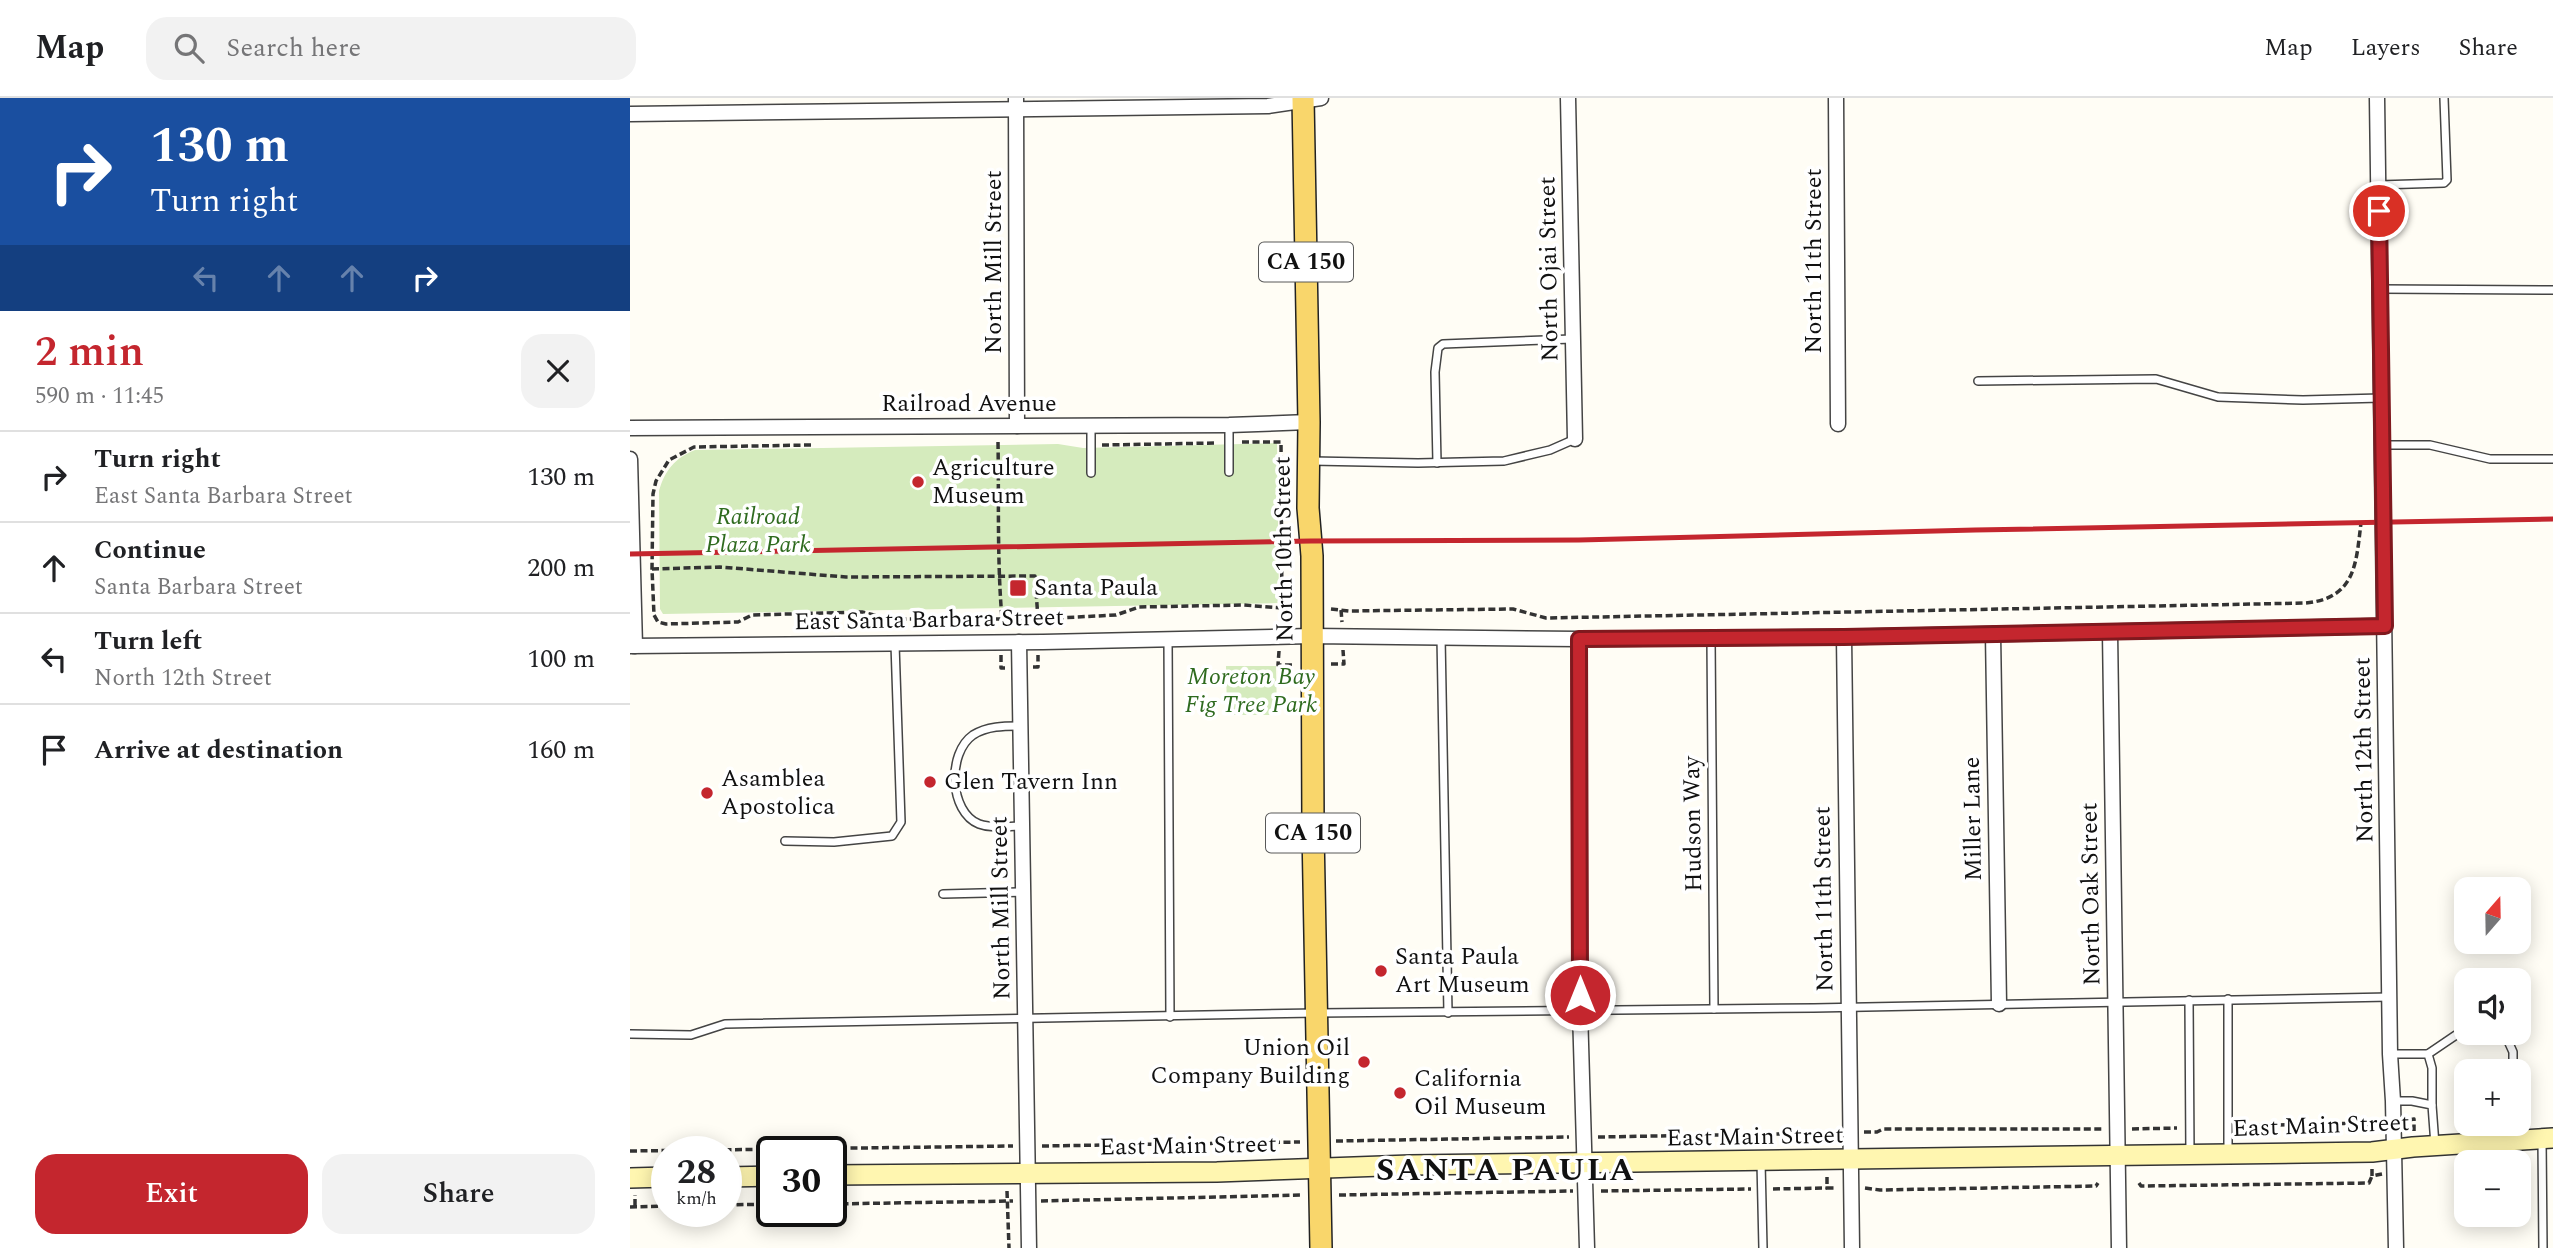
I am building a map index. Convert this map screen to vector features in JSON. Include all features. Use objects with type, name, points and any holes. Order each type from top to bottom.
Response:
[{"type":"main road","name":"North 10th Street","points":[[1307,99],[1312,831],[1320,1167]]},
{"type":"main road","name":"CA 150","points":[[1320,1167],[1321,1248]]},
{"type":"street","name":"North Ojai Street","points":[[1569,98],[1575,439]]},
{"type":"street","name":"North 11th Street","points":[[1836,98],[1838,424]]},
{"type":"street","name":"North 12th Street","points":[[2378,98],[2390,1054],[2396,1248]]},
{"type":"street","points":[[630,114],[1016,103],[1268,106],[1307,99]]},
{"type":"street","name":"North Mill Street","points":[[1016,103],[1017,426]]},
{"type":"street","name":"Railroad Avenue","points":[[630,428],[1229,425],[1309,422]]},
{"type":"street","points":[[630,459],[633,646]]},
{"type":"street","name":"East Santa Barbara Street","points":[[633,646],[1312,636],[1711,639],[2385,626]]},
{"type":"street","name":"North Oak Street","points":[[2110,632],[2119,1248]]},
{"type":"street","name":"Miller Lane","points":[[1993,634],[1999,1004]]},
{"type":"street","name":"North 11th Street","points":[[1844,637],[1852,1248]]},
{"type":"street","points":[[1579,639],[1580,1010],[1587,1248]]},
{"type":"street","name":"North Mill Street","points":[[1019,642],[1029,1248]]},
{"type":"street","name":"East Main Street","points":[[847,1175],[1217,1172],[1320,1167],[2372,1153],[2491,1136]]},
{"type":"street","points":[[630,1178],[651,1177]]},
{"type":"lane","points":[[2378,185],[2444,183],[2447,180],[2444,98]]},
{"type":"lane","points":[[2380,289],[2553,290]]},
{"type":"lane","points":[[1437,463],[1435,372],[1438,348],[1443,344],[1573,340]]},
{"type":"lane","points":[[1978,381],[2156,379],[2218,397],[2303,400],[2382,398]]},
{"type":"lane","points":[[1229,425],[1229,472]]},
{"type":"lane","points":[[1091,426],[1091,473]]},
{"type":"lane","points":[[1308,461],[1437,463],[1516,459],[1550,450],[1575,439]]},
{"type":"lane","points":[[2382,445],[2430,445],[2490,459],[2553,459]]},
{"type":"lane","points":[[1441,636],[1448,1013]]},
{"type":"lane","points":[[1168,638],[1170,1017]]},
{"type":"lane","name":"Hudson Way","points":[[1711,639],[1714,1009]]},
{"type":"lane","points":[[785,841],[834,842],[892,836],[901,822],[895,644]]},
{"type":"lane","points":[[1021,726],[995,727],[973,735],[959,755],[956,790],[970,820],[981,825],[1022,825]]},
{"type":"lane","points":[[943,894],[1023,892]]},
{"type":"lane","points":[[630,1034],[691,1035],[724,1024],[2390,998]]},
{"type":"lane","points":[[2228,999],[2228,1154]]},
{"type":"lane","points":[[2189,1000],[2190,1155]]},
{"type":"lane","points":[[2390,1054],[2428,1054],[2454,1036]]},
{"type":"lane","points":[[2428,1054],[2432,1068],[2435,1146]]},
{"type":"lane","points":[[2393,1101],[2432,1105]]},
{"type":"lane","points":[[2543,1248],[2547,1139]]},
{"type":"lane","points":[[1761,1161],[1763,1248]]},
{"type":"path","points":[[996,426],[1000,517],[998,576],[1002,620]]},
{"type":"path","points":[[998,442],[1009,441]]},
{"type":"path","points":[[1091,445],[1281,442],[1283,608]]},
{"type":"path","points":[[818,444],[694,447],[669,460],[656,481],[653,494],[652,569],[654,615],[658,622],[738,622],[752,615],[862,612],[890,619],[1002,620],[1116,615],[1139,607],[1243,605],[1291,609]]},
{"type":"path","points":[[1333,608],[1349,611],[1513,609],[1546,618],[2306,603],[2324,600],[2347,583],[2356,563],[2361,523]]},
{"type":"path","points":[[652,569],[720,567],[846,577],[1035,576],[1038,619]]},
{"type":"path","points":[[2228,1126],[2367,1123],[2371,1128]]},
{"type":"path","points":[[1605,1137],[1851,1133],[1877,1132],[1883,1129],[2190,1127]]},
{"type":"path","points":[[847,1149],[1005,1146]]},
{"type":"path","points":[[630,1151],[756,1150]]},
{"type":"path","points":[[2139,1183],[2141,1186],[2369,1183],[2372,1176]]},
{"type":"path","points":[[1876,1188],[2096,1186],[2098,1183]]},
{"type":"path","points":[[1607,1191],[1827,1188]]},
{"type":"path","points":[[1348,1194],[1563,1191]]},
{"type":"path","points":[[1048,1201],[1291,1196]]},
{"type":"path","points":[[847,1203],[1007,1201],[1009,1248]]},
{"type":"path","points":[[630,1207],[651,1206]]},
{"type":"green space","name":"Railroad Plaza Park","points":[[1277,443],[1279,603],[663,614],[660,609],[659,491],[672,466],[695,450],[1058,444],[1083,448]]},
{"type":"green space","name":"Moreton Bay Fig Tree Park","points":[[1226,666],[1276,666],[1277,715],[1227,715]]},
{"type":"railway","points":[[630,554],[1311,541],[1579,540],[2553,519]]},
{"type":"place","name":"Agriculture Museum","points":[[918,482]]},
{"type":"place","name":"Santa Paula","points":[[1018,588]]},
{"type":"place","name":"Glen Tavern Inn","points":[[930,782]]},
{"type":"place","name":"Asamblea Apostolica","points":[[707,793]]},
{"type":"place","name":"Santa Paula Art Museum","points":[[1381,971]]},
{"type":"place","name":"Union Oil Company Building","points":[[1364,1062]]},
{"type":"place","name":"California Oil Museum","points":[[1400,1093]]},
{"type":"district","name":"SANTA PAULA","points":[[1506,1170]]},
{"type":"route","points":[[1580,995],[1579,639],[1844,637],[2385,626],[2379,211]]}]
